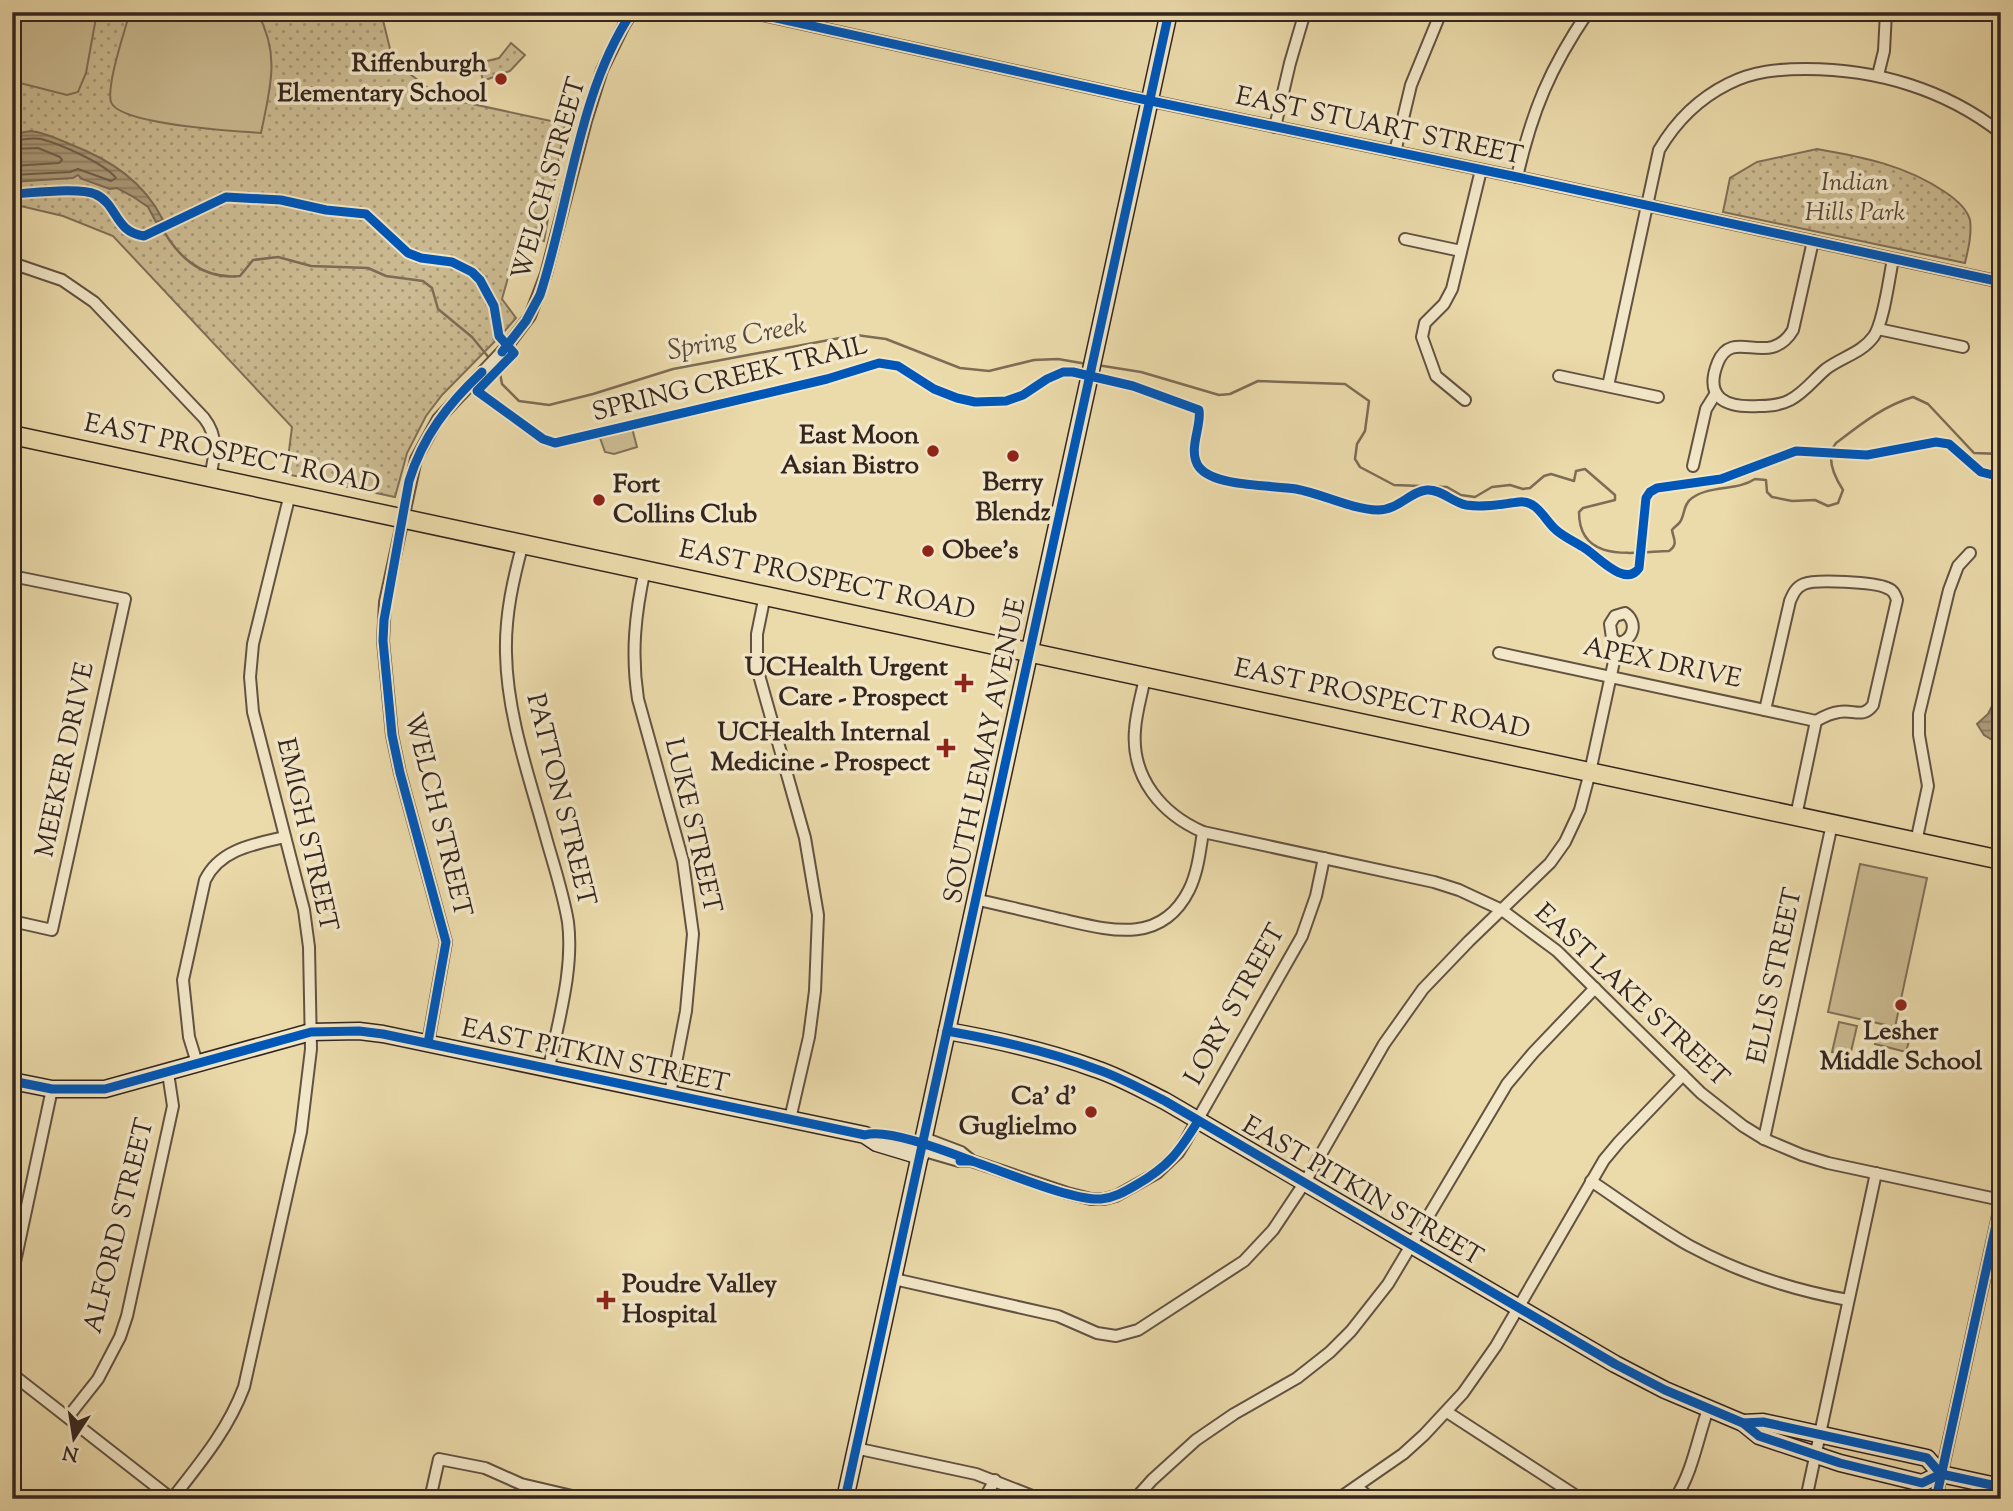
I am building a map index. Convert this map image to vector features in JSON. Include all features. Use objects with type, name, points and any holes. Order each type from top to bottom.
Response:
[{"type":"main road","name":"EAST PROSPECT ROAD","points":[[12,435],[2001,860]]},
{"type":"street","name":"WELCH STREET","points":[[428,1043],[446,942],[392,735],[383,641],[385,602],[409,481],[416,459],[438,419],[500,353],[526,321],[540,295],[598,82],[632,12]]},
{"type":"street","name":"EAST STUART STREET","points":[[748,12],[1151,101],[2001,282]]},
{"type":"street","name":"SOUTH LEMAY AVENUE","points":[[845,1499],[1169,12]]},
{"type":"street","points":[[1275,127],[1305,12]]},
{"type":"street","points":[[1395,152],[1410,85],[1441,12]]},
{"type":"street","points":[[1517,177],[1525,140],[1545,85],[1558,58],[1588,12]]},
{"type":"street","points":[[1878,75],[1884,51],[1886,12]]},
{"type":"street","points":[[1608,386],[1659,149],[1681,119],[1711,93],[1747,76],[1781,69],[1833,69],[1878,75],[1944,99],[2001,133]]},
{"type":"street","points":[[1465,400],[1436,376],[1421,332],[1425,323],[1448,298],[1481,170]]},
{"type":"street","points":[[1405,239],[1461,251]]},
{"type":"street","points":[[1813,241],[1795,326],[1782,344],[1767,349],[1745,345],[1728,349],[1719,360],[1714,376],[1716,393],[1722,401],[1736,406],[1771,405],[1789,401],[1826,369],[1866,345],[1878,329],[1893,259]]},
{"type":"street","points":[[12,263],[62,280],[94,302],[204,418],[214,435],[210,477]]},
{"type":"street","points":[[1878,329],[1963,347]]},
{"type":"street","points":[[1559,376],[1658,397]]},
{"type":"street","points":[[1693,466],[1706,409],[1716,393]]},
{"type":"street","name":"EMIGH STREET","points":[[172,1499],[216,1443],[230,1420],[244,1387],[301,1132],[311,1032],[307,927],[253,712],[250,677],[253,644],[290,495]]},
{"type":"street","name":"PATTON STREET","points":[[523,543],[510,599],[507,675],[520,744],[564,901],[569,942],[567,978],[549,1068]]},
{"type":"street","points":[[1916,842],[1928,786],[1919,735],[1919,714],[1949,590],[1958,566],[1970,553]]},
{"type":"street","name":"LUKE STREET","points":[[645,569],[635,621],[635,677],[638,699],[682,861],[693,934],[688,999],[670,1094]]},
{"type":"street","name":"MEEKER DRIVE","points":[[12,576],[125,599],[52,930],[12,921]]},
{"type":"street","points":[[1765,710],[1790,601],[1795,591],[1804,584],[1814,582],[1867,583],[1886,587],[1894,593],[1897,600],[1873,705],[1860,714],[1839,712],[1816,720],[1796,816]]},
{"type":"street","points":[[765,595],[757,634],[757,668],[805,838],[818,915],[817,967],[809,1037],[790,1119]]},
{"type":"street","points":[[894,1279],[1058,1315],[1097,1334],[1126,1334],[1149,1324],[1244,1261],[1273,1230],[1305,1182],[1384,1044],[1403,1016],[1438,972],[1550,863],[1565,842],[1580,810],[1618,643]]},
{"type":"street","name":"APEX DRIVE","points":[[1499,653],[1816,720]]},
{"type":"street","name":"EAST LAKE STREET","points":[[1145,677],[1135,731],[1137,761],[1141,775],[1176,818],[1203,832],[1434,882],[1474,896],[1502,910],[1541,937],[1721,1111],[1764,1139],[1828,1163],[2001,1201]]},
{"type":"street","name":"ELLIS STREET","points":[[1764,1139],[1832,824]]},
{"type":"street","points":[[975,899],[1112,931],[1138,930],[1166,917],[1183,901],[1194,878],[1203,832]]},
{"type":"street","points":[[197,1063],[189,1037],[183,980],[205,880],[209,870],[224,856],[285,837]]},
{"type":"street","name":"LORY STREET","points":[[922,1147],[961,1152],[972,1161],[1091,1199],[1116,1196],[1157,1174],[1178,1153],[1198,1121],[1302,936],[1316,896],[1324,858]]},
{"type":"street","points":[[1135,1499],[1175,1457],[1196,1440],[1234,1414],[1297,1378],[1330,1352],[1371,1308],[1507,1084],[1595,989]]},
{"type":"street","name":"EAST PITKIN STREET","points":[[12,1081],[52,1089],[105,1089],[311,1032],[359,1031],[428,1043],[865,1135],[874,1132],[922,1147]]},
{"type":"street","name":"EAST PITKIN STREET","points":[[947,1031],[1025,1047],[1097,1069],[1166,1101],[1615,1364],[1743,1423],[1759,1436],[1817,1456],[1922,1483],[1941,1474]]},
{"type":"street","name":"ALFORD STREET","points":[[68,1417],[104,1369],[127,1316],[173,1106],[167,1073]]},
{"type":"street","points":[[1338,1499],[1403,1454],[1447,1412],[1480,1370],[1591,1181],[1619,1142],[1683,1075]]},
{"type":"street","points":[[12,1276],[52,1089]]},
{"type":"street","points":[[1806,1499],[1876,1173]]},
{"type":"street","points":[[1591,1181],[1660,1228],[1719,1261],[1782,1285],[1848,1300]]},
{"type":"street","points":[[1936,1499],[2001,1201]]},
{"type":"street","points":[[12,1374],[172,1499]]},
{"type":"street","points":[[1675,1499],[1685,1484],[1708,1409]]},
{"type":"street","points":[[1447,1412],[1581,1499]]},
{"type":"street","name":"EAST PITKIN STREET","points":[[1743,1423],[1763,1422],[1927,1458],[1941,1474],[2001,1487]]},
{"type":"street","points":[[855,1448],[995,1480],[1040,1499]]},
{"type":"street","points":[[430,1499],[439,1459],[485,1468],[535,1488],[585,1499]]},
{"type":"street","points":[[984,1499],[995,1480]]},
{"type":"street","points":[[1356,1487],[1371,1499]]},
{"type":"green space","points":[[12,12],[381,12],[393,61],[440,97],[565,124],[544,241],[520,235],[502,299],[516,318],[442,395],[426,416],[407,453],[395,497],[286,474],[292,427],[113,236],[63,216],[12,204]]},
{"type":"green space","points":[[12,12],[97,12],[86,73],[78,92],[67,95],[12,81]]},
{"type":"green space","points":[[130,12],[257,12],[269,43],[271,57],[270,86],[261,133],[155,121],[119,110],[111,102],[111,84]]},
{"type":"green space","points":[[511,43],[525,55],[510,71],[483,81],[479,63],[499,58]]},
{"type":"green space","name":"Indian Hills Park","points":[[1817,149],[1867,159],[1899,169],[1915,175],[1952,197],[1970,220],[1965,263],[1723,212],[1730,178],[1757,162]]},
{"type":"green space","points":[[632,428],[637,447],[614,454],[605,452],[600,438]]},
{"type":"green space","points":[[1860,864],[1927,878],[1895,1027],[1828,1012]]},
{"type":"green space","points":[[1839,1022],[1857,1026],[1850,1056],[1832,1052]]},
{"type":"green space","points":[[1878,1030],[1910,1037],[1906,1052],[1875,1044]]},
{"type":"water","points":[[31,131],[57,138],[113,165],[146,194],[163,220],[156,222],[148,207],[117,188],[110,189],[78,175],[73,178],[12,182],[12,134]]},
{"type":"water","points":[[2001,704],[2001,745],[1984,735],[1977,724],[1992,706]]},
{"type":"waterway","name":"Spring Creek","points":[[159,222],[181,255],[213,274],[240,276],[253,260],[278,257],[311,266],[368,268],[386,276],[423,281],[432,288],[438,309],[472,337],[490,359]]},
{"type":"waterway","name":"Spring Creek","points":[[494,364],[500,373],[502,384],[519,401],[549,405],[673,369],[856,335],[886,339],[960,368],[989,371],[1034,360],[1058,359],[1087,364]]},
{"type":"waterway","name":"Spring Creek","points":[[1097,365],[1141,372],[1219,395],[1230,394],[1258,381],[1345,384],[1369,401],[1365,431],[1357,444],[1355,459],[1360,467],[1394,485],[1447,487],[1461,495],[1475,497],[1492,487],[1510,485],[1530,488],[1544,476],[1551,474],[1574,481],[1576,471],[1585,469],[1615,495],[1615,500],[1583,508],[1579,512],[1581,529],[1588,540],[1598,547],[1625,553],[1669,551],[1675,543],[1672,530],[1680,522],[1687,503],[1692,498],[1707,491],[1740,485],[1755,479],[1766,480],[1767,492],[1772,497],[1792,501],[1815,500],[1828,506],[1838,503],[1843,490],[1831,460],[1836,443],[1882,411],[1913,397],[1928,404],[1974,453],[2001,454]]},
{"type":"cycle path","points":[[502,352],[526,321],[540,295],[587,113],[614,43],[632,12]]},
{"type":"cycle path","points":[[749,12],[1132,97],[2001,282]]},
{"type":"cycle path","points":[[845,1499],[1169,12]]},
{"type":"cycle path","name":"SPRING CREEK TRAIL","points":[[12,194],[67,191],[95,194],[108,204],[121,224],[144,236],[226,197],[281,200],[326,210],[366,214],[408,253],[421,258],[452,262],[472,272],[480,280],[494,306],[499,336],[514,353],[477,391],[543,439],[555,443],[827,379],[879,363],[898,366],[934,389],[975,402],[1006,401],[1023,395],[1063,372],[1073,372],[1133,386],[1199,410],[1194,453],[1199,467],[1206,474],[1230,482],[1296,489],[1357,507],[1378,510],[1392,507],[1427,490],[1437,491],[1466,505],[1525,502],[1540,511],[1562,535],[1612,569],[1627,575],[1639,568],[1646,498],[1657,488],[1721,479],[1796,451],[1867,455],[1936,442],[1949,444],[1981,472],[1993,475],[2001,472]]},
{"type":"cycle path","points":[[428,1043],[446,942],[392,735],[383,641],[384,620],[409,481],[415,465],[438,422],[458,396],[482,372]]},
{"type":"cycle path","points":[[12,1081],[52,1089],[105,1089],[311,1032],[359,1031],[865,1135],[903,1138],[972,1161]]},
{"type":"cycle path","points":[[947,1031],[1060,1057],[1105,1072],[1140,1088],[1615,1364],[1665,1390],[1743,1423],[1759,1436],[1840,1463],[1922,1483],[1941,1474],[2001,1487]]},
{"type":"cycle path","points":[[960,1161],[972,1161],[1073,1195],[1101,1199],[1127,1190],[1165,1165],[1198,1121]]},
{"type":"cycle path","points":[[1936,1499],[2001,1202]]},
{"type":"cycle path","points":[[1743,1423],[1763,1422],[1927,1458],[1941,1474]]},
{"type":"place","name":"Riffenburgh Elementary School","points":[[501,79]]},
{"type":"place","name":"East Moon Asian Bistro","points":[[933,451]]},
{"type":"place","name":"Berry Blendz","points":[[1013,456]]},
{"type":"place","name":"Fort Collins Club","points":[[599,500]]},
{"type":"place","name":"Obee's","points":[[928,551]]},
{"type":"place","name":"UCHealth Urgent Care - Prospect","points":[[964,683]]},
{"type":"place","name":"UCHealth Internal Medicine - Prospect","points":[[946,748]]},
{"type":"place","name":"Lesher Middle School","points":[[1901,1005]]},
{"type":"place","name":"Ca' d' Guglielmo","points":[[1091,1112]]},
{"type":"place","name":"Poudre Valley Hospital","points":[[606,1300]]}]
